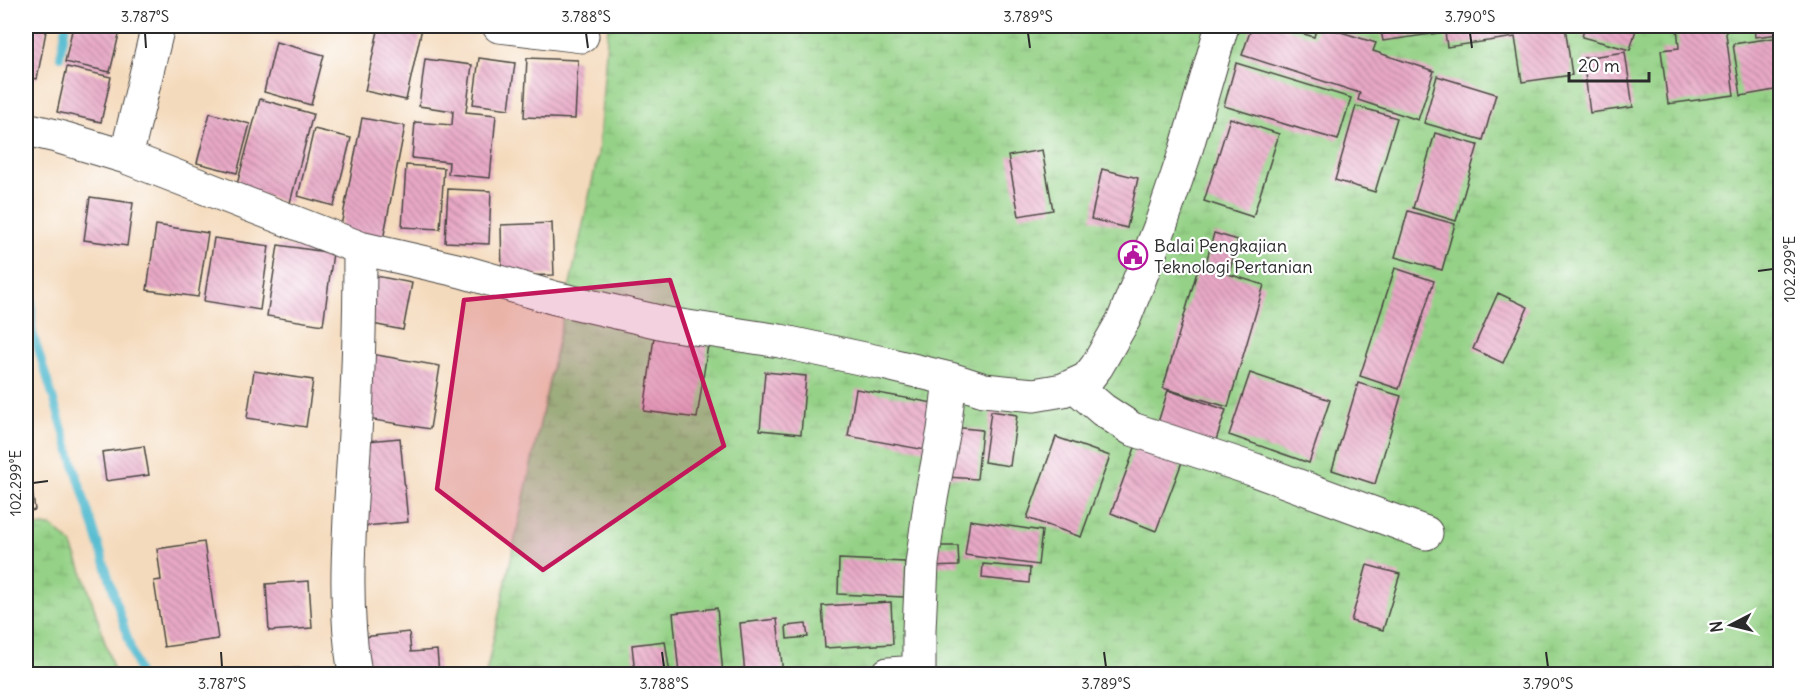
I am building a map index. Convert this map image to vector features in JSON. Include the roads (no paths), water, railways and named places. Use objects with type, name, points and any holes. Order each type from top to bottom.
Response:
[{"type":"street","points":[[126,158],[158,26]]},
{"type":"street","points":[[499,26],[582,36]]},
{"type":"street","points":[[26,129],[126,158],[360,248],[461,271],[555,298],[668,324],[780,341],[950,379],[984,390],[1021,394],[1048,393],[1075,386],[1087,379],[1124,319],[1182,164],[1222,26]]},
{"type":"street","points":[[355,675],[351,650],[347,562],[357,397],[360,248]]},
{"type":"street","points":[[909,674],[919,630],[922,564],[950,379]]},
{"type":"street","points":[[1075,386],[1103,410],[1132,429],[1256,470],[1426,533]]},
{"type":"waterway","points":[[60,57],[66,26]]},
{"type":"waterway","points":[[32,216],[32,330],[139,674]]},
{"type":"place","name":"Balai Pengkajian Teknologi Pertanian","points":[[1133,255]]}]
